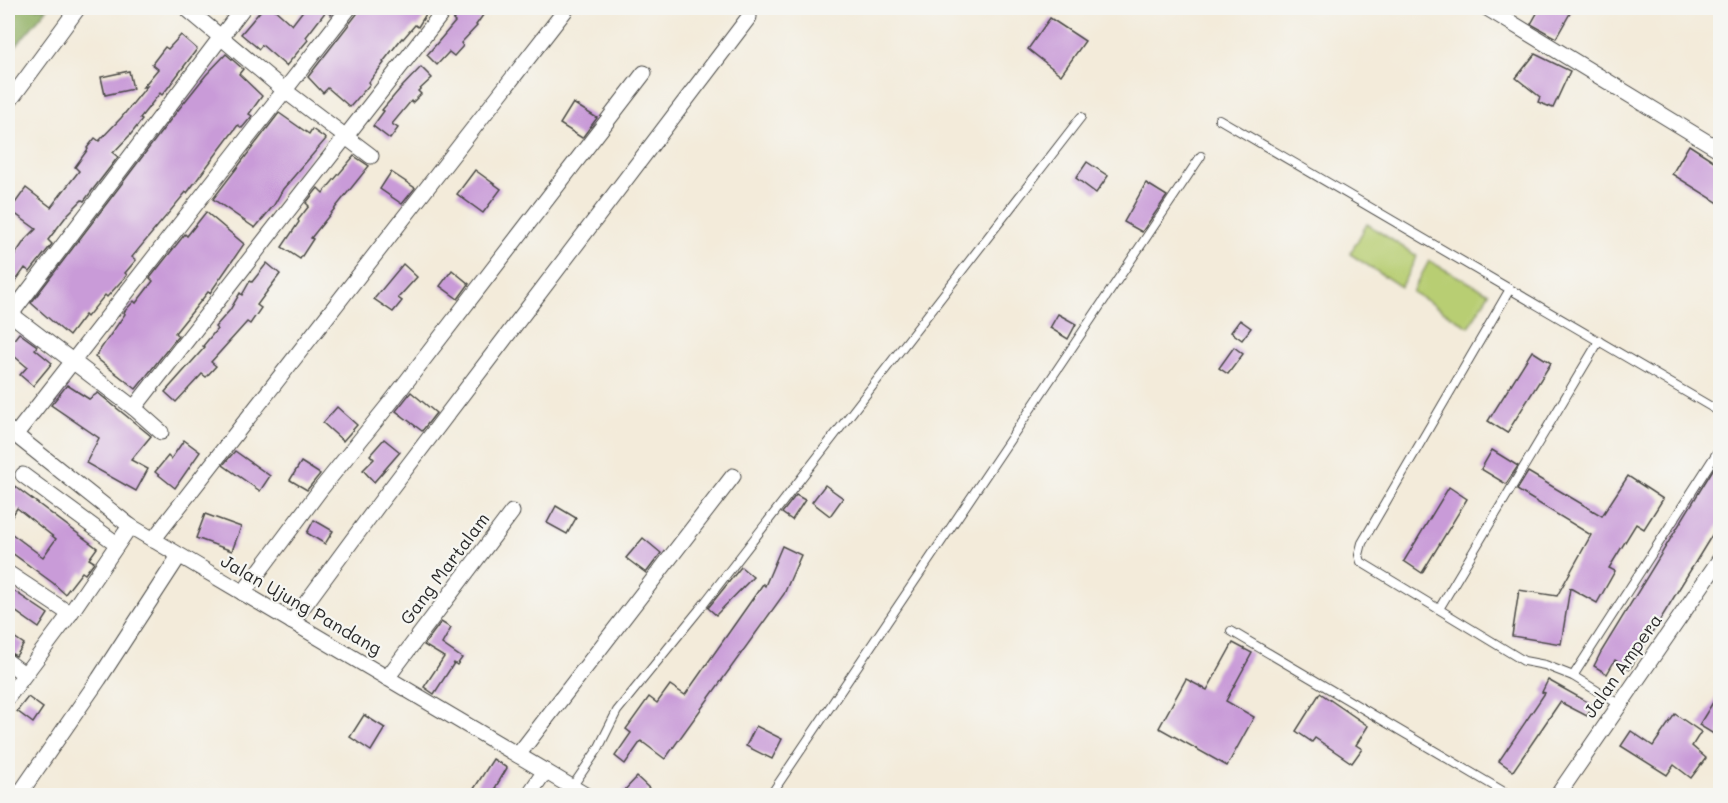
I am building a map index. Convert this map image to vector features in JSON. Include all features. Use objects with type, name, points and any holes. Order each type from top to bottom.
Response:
[{"type":"street","points":[[8,103],[78,8]]},
{"type":"street","points":[[186,8],[284,90],[371,156]]},
{"type":"street","points":[[161,432],[134,408],[9,313],[243,8]]},
{"type":"street","points":[[12,432],[73,362],[349,8]]},
{"type":"street","points":[[134,408],[446,8]]},
{"type":"street","points":[[153,540],[567,8]]},
{"type":"street","points":[[1487,8],[1720,150]]},
{"type":"street","points":[[292,622],[749,17]]},
{"type":"street","points":[[243,593],[320,490],[390,403],[644,73]]},
{"type":"street","name":"Jalan Ujung Pandang","points":[[12,432],[130,526],[587,795]]},
{"type":"street","points":[[23,475],[117,544]]},
{"type":"street","points":[[518,755],[733,476]]},
{"type":"street","name":"Gang Martalam","points":[[387,678],[512,512]]},
{"type":"street","points":[[8,697],[70,614],[130,526]]},
{"type":"street","points":[[18,795],[99,679],[179,556]]},
{"type":"street","name":"Jalan Ampera","points":[[1557,795],[1720,558]]},
{"type":"street","points":[[8,573],[70,614]]},
{"type":"street","points":[[8,663],[24,674]]},
{"type":"street","points":[[528,795],[545,771]]},
{"type":"lane","points":[[572,787],[598,749],[617,711],[699,610],[1081,117]]},
{"type":"lane","points":[[1219,119],[1720,412]]},
{"type":"lane","points":[[771,795],[1201,156]]},
{"type":"lane","points":[[1510,289],[1362,543],[1359,555],[1361,562],[1524,661],[1545,665],[1573,676],[1620,705]]},
{"type":"lane","points":[[1439,609],[1599,341]]},
{"type":"lane","points":[[1573,676],[1720,448]]},
{"type":"lane","points":[[1230,631],[1511,795]]},
{"type":"green space","points":[[8,8],[48,8],[8,55]]},
{"type":"green space","points":[[1367,224],[1417,256],[1401,287],[1350,254]]},
{"type":"green space","points":[[1429,261],[1489,293],[1469,327],[1412,292]]},
{"type":"building","points":[[263,8],[273,8],[292,25],[305,8],[337,8],[331,15],[326,11],[306,37],[308,40],[286,66],[262,45],[259,49],[241,34]]},
{"type":"building","points":[[358,8],[416,8],[426,14],[418,27],[415,25],[402,38],[369,82],[370,84],[350,107],[328,88],[323,93],[308,77],[357,14]]},
{"type":"building","points":[[465,8],[488,8],[477,26],[461,43],[463,46],[454,56],[449,52],[437,65],[427,55]]},
{"type":"building","points":[[1540,8],[1573,8],[1556,38],[1531,24]]},
{"type":"building","points":[[1050,18],[1085,41],[1061,75],[1028,49]]},
{"type":"building","points":[[181,35],[197,49],[167,89],[162,95],[160,93],[140,118],[142,120],[131,134],[113,153],[118,157],[84,201],[82,200],[68,214],[48,240],[52,244],[30,272],[25,268],[8,292],[8,265],[25,240],[36,229],[10,210],[26,188],[51,207],[79,171],[75,167],[87,148],[95,138],[99,141],[121,118],[158,69],[152,64],[165,47],[168,49]]},
{"type":"building","points":[[226,54],[243,69],[239,74],[262,96],[249,114],[252,116],[242,128],[238,125],[187,193],[132,257],[136,260],[125,273],[127,275],[107,297],[105,295],[87,317],[85,315],[69,336],[31,303],[171,119]]},
{"type":"building","points":[[1535,54],[1570,71],[1553,108],[1538,102],[1540,97],[1516,78]]},
{"type":"building","points":[[421,67],[432,78],[418,91],[421,94],[412,103],[411,101],[392,124],[398,128],[390,139],[373,126],[384,111],[382,110]]},
{"type":"building","points":[[129,71],[133,89],[105,95],[101,77]]},
{"type":"building","points":[[573,103],[597,118],[582,138],[560,124]]},
{"type":"building","points":[[279,113],[309,134],[312,129],[326,139],[283,189],[274,205],[255,228],[213,199]]},
{"type":"building","points":[[1689,145],[1720,165],[1720,204],[1672,174]]},
{"type":"building","points":[[354,156],[369,166],[311,238],[313,239],[300,259],[282,247],[309,206],[306,203],[318,188],[323,193]]},
{"type":"building","points":[[1087,162],[1108,176],[1096,193],[1076,178]]},
{"type":"building","points":[[475,170],[501,189],[483,213],[457,194]]},
{"type":"building","points":[[391,172],[415,188],[402,204],[380,189]]},
{"type":"building","points":[[1146,183],[1167,196],[1142,232],[1124,222]]},
{"type":"building","points":[[206,212],[244,244],[210,293],[208,292],[175,333],[178,336],[136,389],[95,357],[125,314],[124,312],[134,301],[136,303],[153,281],[150,278]]},
{"type":"building","points":[[267,263],[280,274],[257,305],[261,308],[250,324],[247,322],[211,362],[216,366],[206,377],[202,374],[176,402],[165,392],[205,347],[203,346],[217,329],[215,327],[230,310],[240,293],[242,295],[250,281],[252,282]]},
{"type":"building","points":[[403,264],[417,277],[398,298],[402,301],[393,312],[374,299]]},
{"type":"building","points":[[452,270],[469,284],[458,299],[440,286]]},
{"type":"building","points":[[1058,314],[1076,324],[1068,339],[1050,328]]},
{"type":"building","points":[[1240,320],[1251,328],[1242,340],[1231,332]]},
{"type":"building","points":[[19,333],[37,346],[35,349],[52,363],[33,386],[20,375],[27,367],[8,351],[8,347]]},
{"type":"building","points":[[1234,347],[1243,354],[1228,374],[1219,368]]},
{"type":"building","points":[[1532,351],[1551,363],[1507,433],[1488,421]]},
{"type":"building","points":[[67,385],[89,399],[98,393],[151,436],[131,460],[148,469],[136,491],[86,463],[99,438],[51,405]]},
{"type":"building","points":[[411,392],[436,413],[422,431],[396,411]]},
{"type":"building","points":[[337,407],[357,425],[343,441],[323,423]]},
{"type":"building","points":[[384,439],[400,452],[374,482],[363,470],[374,459],[370,455]]},
{"type":"building","points":[[184,440],[200,452],[175,488],[155,472],[168,456],[171,459]]},
{"type":"building","points":[[1492,450],[1518,466],[1506,484],[1481,469]]},
{"type":"building","points":[[235,451],[270,476],[260,491],[223,465]]},
{"type":"building","points":[[1720,458],[1720,522],[1630,669],[1615,660],[1607,674],[1594,666],[1601,652]]},
{"type":"building","points":[[301,462],[320,474],[307,490],[290,480]]},
{"type":"building","points":[[1528,472],[1602,516],[1628,476],[1663,499],[1644,529],[1636,524],[1609,568],[1615,571],[1597,603],[1570,588],[1561,644],[1512,636],[1519,590],[1557,596],[1591,535],[1517,490]]},
{"type":"building","points":[[8,481],[97,548],[89,559],[94,562],[85,574],[82,572],[65,594],[8,550],[8,531],[43,557],[56,539],[17,508],[8,523]]},
{"type":"building","points":[[825,485],[843,498],[830,516],[812,502]]},
{"type":"building","points":[[1449,487],[1467,499],[1422,573],[1404,561]]},
{"type":"building","points":[[796,495],[805,500],[792,520],[782,513]]},
{"type":"building","points":[[556,506],[576,518],[567,534],[547,523]]},
{"type":"building","points":[[205,514],[241,527],[232,551],[196,538]]},
{"type":"building","points":[[314,520],[333,531],[325,544],[307,533]]},
{"type":"building","points":[[643,538],[661,553],[646,573],[626,558]]},
{"type":"building","points":[[782,546],[801,555],[784,594],[665,759],[641,741],[625,764],[615,756],[631,733],[626,729],[649,697],[657,703],[670,685],[685,695],[763,584],[765,586]]},
{"type":"building","points":[[741,567],[753,577],[716,615],[708,608]]},
{"type":"building","points":[[8,587],[48,614],[39,628],[8,606]]},
{"type":"building","points":[[441,622],[451,628],[442,644],[462,658],[457,665],[454,663],[434,694],[424,687],[444,657],[424,645]]},
{"type":"building","points":[[8,633],[24,644],[16,656],[8,652]]},
{"type":"building","points":[[1233,643],[1252,653],[1226,701],[1254,717],[1227,766],[1159,728],[1186,679],[1207,690]]},
{"type":"building","points":[[1548,680],[1593,705],[1587,716],[1560,702],[1513,771],[1499,761],[1545,693],[1542,692]]},
{"type":"building","points":[[1720,691],[1720,738],[1699,725]]},
{"type":"building","points":[[1320,693],[1368,726],[1356,745],[1362,749],[1352,763],[1315,738],[1312,742],[1296,731]]},
{"type":"building","points":[[28,697],[43,708],[33,723],[17,711]]},
{"type":"building","points":[[1675,714],[1701,732],[1692,746],[1706,758],[1691,778],[1674,765],[1667,775],[1621,746],[1631,731],[1653,746]]},
{"type":"building","points":[[364,715],[385,728],[371,751],[350,737]]},
{"type":"building","points":[[756,726],[782,739],[772,759],[746,746]]},
{"type":"building","points":[[493,759],[507,768],[495,788],[506,795],[470,795]]},
{"type":"building","points":[[637,777],[650,789],[644,795],[620,795]]}]
